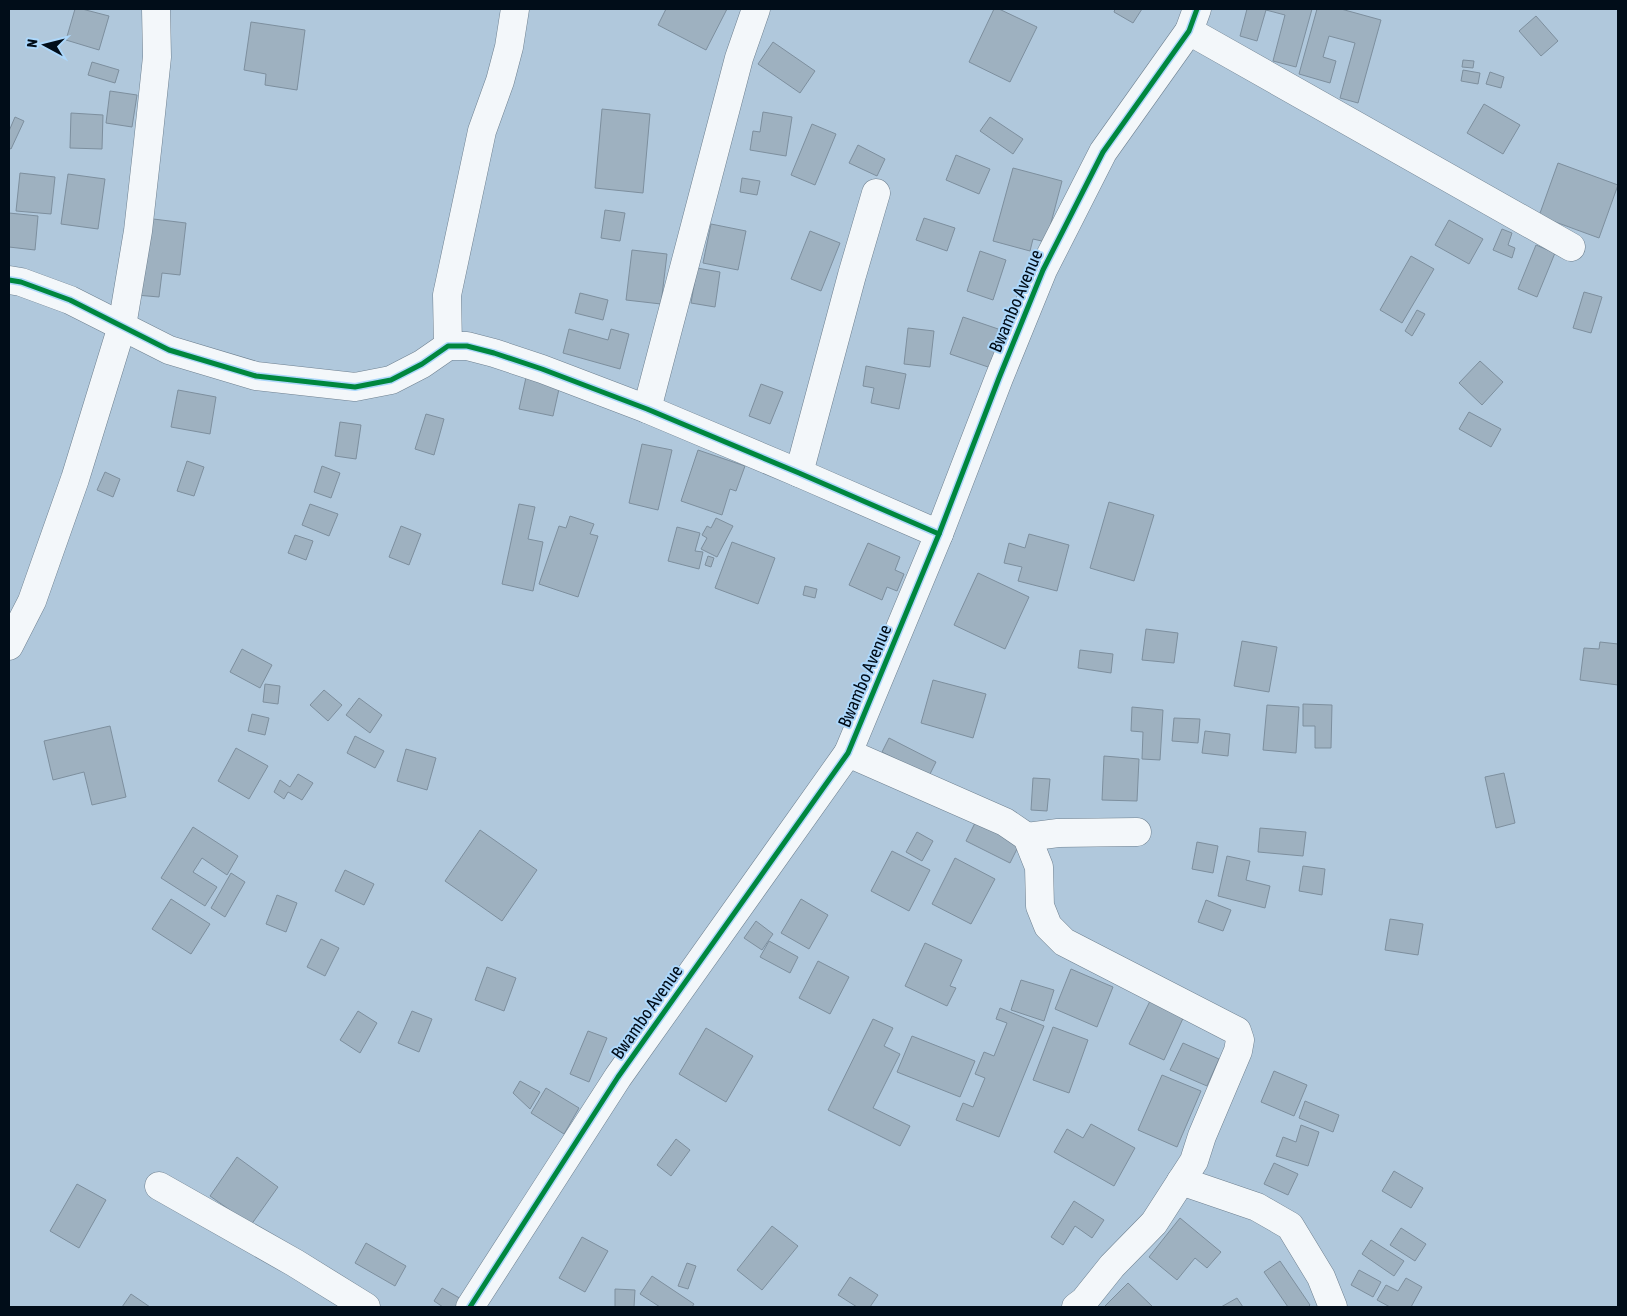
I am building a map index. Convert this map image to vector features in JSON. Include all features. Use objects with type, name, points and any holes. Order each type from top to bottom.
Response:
[{"type":"street","points":[[9,646],[32,601],[72,489],[122,326],[138,231],[148,142],[157,58],[156,9]]},
{"type":"street","points":[[448,346],[447,295],[482,131],[500,81],[509,46],[515,9]]},
{"type":"street","points":[[647,409],[739,58],[756,9]]},
{"type":"street","points":[[1192,20],[1571,247]]},
{"type":"street","name":"Bwambo Avenue","points":[[476,1305],[618,1077],[848,752],[939,534],[1043,270],[1102,152],[1192,20]]},
{"type":"street","points":[[799,473],[876,193]]},
{"type":"street","points":[[9,280],[20,282],[70,300],[170,350],[256,376],[355,387],[392,380],[422,364],[448,346],[467,346],[494,353],[647,409],[939,534]]},
{"type":"street","points":[[848,752],[1005,822],[1027,837],[1039,867],[1040,906],[1048,926],[1064,942],[1237,1031],[1240,1040],[1238,1051],[1202,1136],[1194,1161],[1154,1223],[1112,1266],[1084,1301],[1076,1307]]},
{"type":"street","points":[[1027,837],[1058,832],[1137,832]]},
{"type":"street","points":[[1181,1181],[1256,1207],[1290,1226],[1321,1278],[1333,1307]]},
{"type":"street","points":[[159,1186],[295,1263],[366,1307]]},
{"type":"building","points":[[75,9],[109,16],[99,50],[66,40]]},
{"type":"building","points":[[666,9],[727,9],[706,50],[658,25]]},
{"type":"building","points":[[994,9],[999,9],[1037,27],[1010,82],[969,62]]},
{"type":"building","points":[[1115,9],[1142,9],[1133,23],[1114,12]]},
{"type":"building","points":[[1247,9],[1312,9],[1296,67],[1273,61],[1285,15],[1266,10],[1257,41],[1240,36]]},
{"type":"building","points":[[1317,9],[1341,9],[1381,20],[1358,103],[1340,98],[1355,43],[1329,36],[1323,57],[1336,61],[1330,83],[1299,74]]},
{"type":"building","points":[[1536,16],[1558,41],[1541,56],[1519,31]]},
{"type":"building","points":[[251,22],[305,30],[297,90],[265,85],[266,74],[244,70]]},
{"type":"building","points":[[773,42],[815,71],[800,93],[758,64]]},
{"type":"building","points":[[1463,60],[1474,61],[1473,68],[1462,67]]},
{"type":"building","points":[[92,62],[119,70],[115,83],[88,75]]},
{"type":"building","points":[[1463,70],[1480,73],[1478,84],[1461,81]]},
{"type":"building","points":[[1490,72],[1504,77],[1501,88],[1486,84]]},
{"type":"building","points":[[110,91],[137,95],[132,127],[106,123]]},
{"type":"building","points":[[1484,104],[1520,125],[1503,154],[1467,133]]},
{"type":"building","points":[[602,109],[650,114],[643,193],[595,188]]},
{"type":"building","points":[[763,112],[792,117],[786,156],[750,150],[753,131],[760,132]]},
{"type":"building","points":[[71,113],[103,115],[102,149],[70,148]]},
{"type":"building","points":[[15,117],[24,121],[11,149],[9,148],[9,131]]},
{"type":"building","points":[[990,117],[1023,139],[1013,154],[980,131]]},
{"type":"building","points":[[812,124],[836,134],[815,185],[791,175]]},
{"type":"building","points":[[858,145],[885,159],[877,176],[849,163]]},
{"type":"building","points":[[956,155],[990,169],[979,194],[946,180]]},
{"type":"building","points":[[1558,163],[1618,185],[1599,238],[1539,216]]},
{"type":"building","points":[[1013,168],[1062,181],[1046,242],[1033,239],[1030,251],[993,241]]},
{"type":"building","points":[[20,173],[55,177],[51,214],[16,211]]},
{"type":"building","points":[[68,174],[105,179],[98,229],[61,224]]},
{"type":"building","points":[[742,178],[760,181],[757,195],[740,192]]},
{"type":"building","points":[[605,210],[625,213],[620,241],[601,238]]},
{"type":"building","points":[[9,213],[38,216],[35,250],[9,247]]},
{"type":"building","points":[[145,218],[186,223],[180,275],[162,273],[159,297],[136,295]]},
{"type":"building","points":[[924,218],[955,228],[947,251],[916,240]]},
{"type":"building","points":[[1449,220],[1483,239],[1469,264],[1435,245]]},
{"type":"building","points":[[711,224],[746,231],[738,270],[703,263]]},
{"type":"building","points":[[1502,229],[1512,233],[1508,245],[1515,248],[1512,258],[1493,250]]},
{"type":"building","points":[[810,231],[840,243],[821,291],[791,279]]},
{"type":"building","points":[[1536,245],[1555,253],[1537,297],[1518,289]]},
{"type":"building","points":[[632,250],[667,254],[661,304],[626,300]]},
{"type":"building","points":[[980,251],[1006,260],[993,300],[967,291]]},
{"type":"building","points":[[1411,256],[1434,269],[1402,323],[1380,310]]},
{"type":"building","points":[[697,268],[720,272],[715,307],[691,303]]},
{"type":"building","points":[[1584,292],[1602,297],[1591,333],[1573,328]]},
{"type":"building","points":[[580,293],[608,300],[603,320],[575,313]]},
{"type":"building","points":[[1417,310],[1425,314],[1412,336],[1405,331]]},
{"type":"building","points":[[963,317],[1007,332],[994,369],[950,354]]},
{"type":"building","points":[[908,328],[934,331],[930,367],[904,364]]},
{"type":"building","points":[[569,329],[608,340],[611,329],[629,334],[620,369],[563,353]]},
{"type":"building","points":[[1480,361],[1503,382],[1482,405],[1459,383]]},
{"type":"building","points":[[866,366],[906,374],[899,409],[871,403],[874,388],[863,386]]},
{"type":"building","points":[[527,373],[561,380],[553,416],[519,409]]},
{"type":"building","points":[[761,384],[783,392],[770,424],[749,416]]},
{"type":"building","points":[[178,390],[216,397],[210,434],[171,427]]},
{"type":"building","points":[[1469,412],[1501,429],[1491,447],[1459,429]]},
{"type":"building","points":[[426,414],[444,419],[434,455],[415,449]]},
{"type":"building","points":[[340,422],[361,425],[356,459],[335,456]]},
{"type":"building","points":[[642,444],[672,450],[658,510],[629,503]]},
{"type":"building","points":[[698,450],[745,466],[736,491],[730,489],[722,515],[681,501]]},
{"type":"building","points":[[187,461],[204,467],[194,496],[177,491]]},
{"type":"building","points":[[322,466],[340,473],[331,498],[314,492]]},
{"type":"building","points":[[105,472],[120,479],[113,497],[97,490]]},
{"type":"building","points":[[1109,502],[1154,515],[1134,581],[1090,568]]},
{"type":"building","points":[[310,504],[338,514],[329,536],[302,525]]},
{"type":"building","points":[[519,504],[535,507],[528,539],[543,542],[533,591],[502,584]]},
{"type":"building","points":[[570,516],[594,524],[590,534],[598,536],[578,597],[539,584],[559,526],[566,528]]},
{"type":"building","points":[[716,518],[733,526],[717,557],[701,549],[707,538],[702,535],[707,526],[711,528]]},
{"type":"building","points":[[401,526],[421,534],[409,565],[389,557]]},
{"type":"building","points":[[677,527],[700,533],[695,551],[703,552],[699,569],[668,561]]},
{"type":"building","points":[[1029,534],[1069,545],[1057,591],[1018,581],[1022,567],[1004,563],[1009,543],[1025,548]]},
{"type":"building","points":[[295,535],[313,541],[306,560],[288,553]]},
{"type":"building","points":[[732,542],[775,558],[758,604],[715,588]]},
{"type":"building","points":[[868,543],[900,557],[895,570],[904,574],[897,591],[887,587],[882,600],[849,585]]},
{"type":"building","points":[[708,556],[714,558],[711,567],[705,565]]},
{"type":"building","points":[[978,573],[1029,597],[1005,649],[954,625]]},
{"type":"building","points":[[805,586],[817,589],[815,598],[803,595]]},
{"type":"building","points":[[1146,629],[1178,633],[1174,663],[1142,660]]},
{"type":"building","points":[[1242,641],[1277,647],[1269,692],[1234,686]]},
{"type":"building","points":[[1600,642],[1618,644],[1618,685],[1580,680],[1584,648],[1599,649]]},
{"type":"building","points":[[242,649],[272,665],[260,688],[230,672]]},
{"type":"building","points":[[1080,650],[1113,654],[1111,673],[1078,668]]},
{"type":"building","points":[[933,680],[986,694],[973,738],[921,723]]},
{"type":"building","points":[[265,684],[280,686],[278,704],[263,702]]},
{"type":"building","points":[[324,690],[342,705],[328,721],[310,705]]},
{"type":"building","points":[[359,698],[382,715],[370,733],[346,715]]},
{"type":"building","points":[[1303,704],[1332,705],[1331,748],[1315,748],[1315,726],[1303,726]]},
{"type":"building","points":[[1267,705],[1299,707],[1296,753],[1263,750]]},
{"type":"building","points":[[1132,707],[1163,710],[1160,760],[1142,759],[1143,732],[1131,731]]},
{"type":"building","points":[[252,714],[269,718],[265,735],[248,731]]},
{"type":"building","points":[[1174,718],[1200,719],[1198,743],[1172,741]]},
{"type":"building","points":[[110,726],[126,797],[92,805],[84,772],[53,780],[44,741]]},
{"type":"building","points":[[1205,731],[1230,734],[1228,756],[1202,753]]},
{"type":"building","points":[[355,736],[384,751],[375,768],[347,753]]},
{"type":"building","points":[[889,738],[936,762],[929,776],[882,752]]},
{"type":"building","points":[[236,748],[268,766],[249,799],[218,781]]},
{"type":"building","points":[[406,749],[436,758],[427,790],[397,781]]},
{"type":"building","points":[[1104,756],[1139,759],[1137,801],[1102,800]]},
{"type":"building","points":[[1504,773],[1515,823],[1496,828],[1485,777]]},
{"type":"building","points":[[298,774],[313,783],[302,800],[288,792],[284,799],[274,792],[280,780],[290,787]]},
{"type":"building","points":[[1033,778],[1050,779],[1047,811],[1031,810]]},
{"type":"building","points":[[976,821],[1020,843],[1010,863],[966,841]]},
{"type":"building","points":[[193,827],[238,856],[227,875],[202,858],[193,872],[217,887],[205,906],[161,878]]},
{"type":"building","points":[[1260,828],[1306,832],[1303,856],[1258,852]]},
{"type":"building","points":[[480,830],[537,870],[502,921],[445,881]]},
{"type":"building","points":[[917,832],[933,841],[922,861],[906,852]]},
{"type":"building","points":[[1197,842],[1218,846],[1213,873],[1192,869]]},
{"type":"building","points":[[892,851],[930,870],[909,911],[871,891]]},
{"type":"building","points":[[1227,856],[1250,861],[1246,880],[1270,886],[1265,908],[1218,896]]},
{"type":"building","points":[[955,858],[995,879],[971,924],[932,904]]},
{"type":"building","points":[[1303,866],[1325,869],[1322,895],[1299,891]]},
{"type":"building","points":[[345,870],[374,884],[364,905],[335,891]]},
{"type":"building","points":[[231,873],[245,882],[225,917],[211,908]]},
{"type":"building","points":[[277,895],[297,903],[286,932],[266,924]]},
{"type":"building","points":[[171,899],[210,924],[191,954],[152,929]]},
{"type":"building","points":[[801,899],[828,915],[809,949],[781,933]]},
{"type":"building","points":[[1206,900],[1231,910],[1223,931],[1198,922]]},
{"type":"building","points":[[1390,919],[1423,924],[1418,955],[1385,950]]},
{"type":"building","points":[[756,921],[773,934],[762,950],[744,938]]},
{"type":"building","points":[[321,939],[339,948],[325,976],[307,967]]},
{"type":"building","points":[[769,941],[798,957],[790,973],[760,957]]},
{"type":"building","points":[[925,943],[962,960],[950,986],[956,988],[947,1006],[905,986]]},
{"type":"building","points":[[818,961],[849,977],[830,1014],[799,998]]},
{"type":"building","points":[[487,967],[516,978],[504,1011],[475,1000]]},
{"type":"building","points":[[1071,969],[1113,987],[1097,1027],[1055,1009]]},
{"type":"building","points":[[1021,980],[1054,990],[1044,1021],[1011,1010]]},
{"type":"building","points":[[1151,999],[1185,1014],[1164,1060],[1129,1044]]},
{"type":"building","points":[[1000,1008],[1044,1026],[999,1137],[956,1120],[963,1103],[973,1107],[985,1078],[975,1074],[984,1052],[994,1056],[1007,1023],[996,1019]]},
{"type":"building","points":[[358,1011],[377,1023],[360,1053],[340,1040]]},
{"type":"building","points":[[412,1011],[432,1019],[419,1052],[398,1043]]},
{"type":"building","points":[[873,1019],[893,1028],[884,1046],[900,1054],[873,1108],[910,1126],[900,1146],[828,1110]]},
{"type":"building","points":[[1053,1027],[1088,1040],[1069,1093],[1033,1080]]},
{"type":"building","points":[[706,1028],[753,1056],[726,1102],[679,1074]]},
{"type":"building","points":[[588,1031],[607,1038],[589,1082],[570,1074]]},
{"type":"building","points":[[912,1036],[975,1061],[960,1097],[897,1072]]},
{"type":"building","points":[[1183,1043],[1219,1059],[1207,1086],[1170,1070]]},
{"type":"building","points":[[1274,1071],[1307,1085],[1294,1116],[1261,1102]]},
{"type":"building","points":[[1162,1075],[1201,1091],[1177,1147],[1138,1130]]},
{"type":"building","points":[[520,1081],[540,1092],[530,1109],[513,1093]]},
{"type":"building","points":[[546,1088],[579,1108],[564,1134],[531,1113]]},
{"type":"building","points":[[1305,1101],[1339,1115],[1333,1132],[1299,1118]]},
{"type":"building","points":[[1091,1124],[1135,1148],[1114,1186],[1054,1152],[1067,1129],[1083,1138]]},
{"type":"building","points":[[1301,1125],[1319,1132],[1308,1166],[1276,1156],[1283,1137],[1296,1142]]},
{"type":"building","points":[[676,1139],[690,1150],[671,1176],[657,1165]]},
{"type":"building","points":[[237,1157],[278,1187],[251,1225],[210,1196]]},
{"type":"building","points":[[1274,1163],[1298,1174],[1288,1195],[1264,1184]]},
{"type":"building","points":[[1394,1171],[1423,1188],[1411,1208],[1382,1191]]},
{"type":"building","points":[[77,1184],[106,1200],[79,1248],[50,1231]]},
{"type":"building","points":[[1074,1201],[1104,1220],[1092,1238],[1075,1226],[1063,1245],[1051,1237]]},
{"type":"building","points":[[1180,1218],[1221,1252],[1207,1268],[1195,1258],[1177,1280],[1149,1257]]},
{"type":"building","points":[[772,1226],[798,1246],[762,1290],[737,1270]]},
{"type":"building","points":[[1401,1228],[1426,1244],[1415,1261],[1390,1245]]},
{"type":"building","points":[[582,1237],[608,1251],[585,1292],[559,1278]]},
{"type":"building","points":[[1371,1240],[1404,1261],[1394,1276],[1362,1254]]},
{"type":"building","points":[[366,1243],[406,1266],[395,1286],[355,1263]]},
{"type":"building","points":[[1280,1261],[1310,1305],[1308,1307],[1288,1307],[1264,1272]]},
{"type":"building","points":[[687,1263],[696,1266],[688,1289],[678,1286]]},
{"type":"building","points":[[1359,1270],[1381,1282],[1373,1297],[1351,1285]]},
{"type":"building","points":[[652,1276],[694,1304],[692,1307],[660,1307],[640,1294]]},
{"type":"building","points":[[850,1277],[878,1295],[870,1307],[857,1307],[838,1295]]},
{"type":"building","points":[[1406,1278],[1422,1287],[1411,1307],[1390,1307],[1377,1300],[1386,1285],[1398,1291]]},
{"type":"building","points":[[1128,1283],[1153,1307],[1104,1307]]},
{"type":"building","points":[[442,1288],[463,1300],[458,1307],[443,1307],[434,1301]]},
{"type":"building","points":[[615,1289],[635,1290],[634,1307],[615,1307]]},
{"type":"building","points":[[131,1294],[150,1307],[122,1307]]},
{"type":"building","points":[[1237,1298],[1243,1307],[1221,1307]]},
{"type":"cycle path","points":[[470,1307],[618,1077],[848,753],[939,534],[1043,270],[1103,152],[1189,31],[1197,9]]},
{"type":"cycle path","points":[[9,280],[21,282],[70,300],[169,350],[256,376],[355,387],[391,380],[422,364],[448,346],[467,346],[494,353],[647,409],[939,534]]}]
